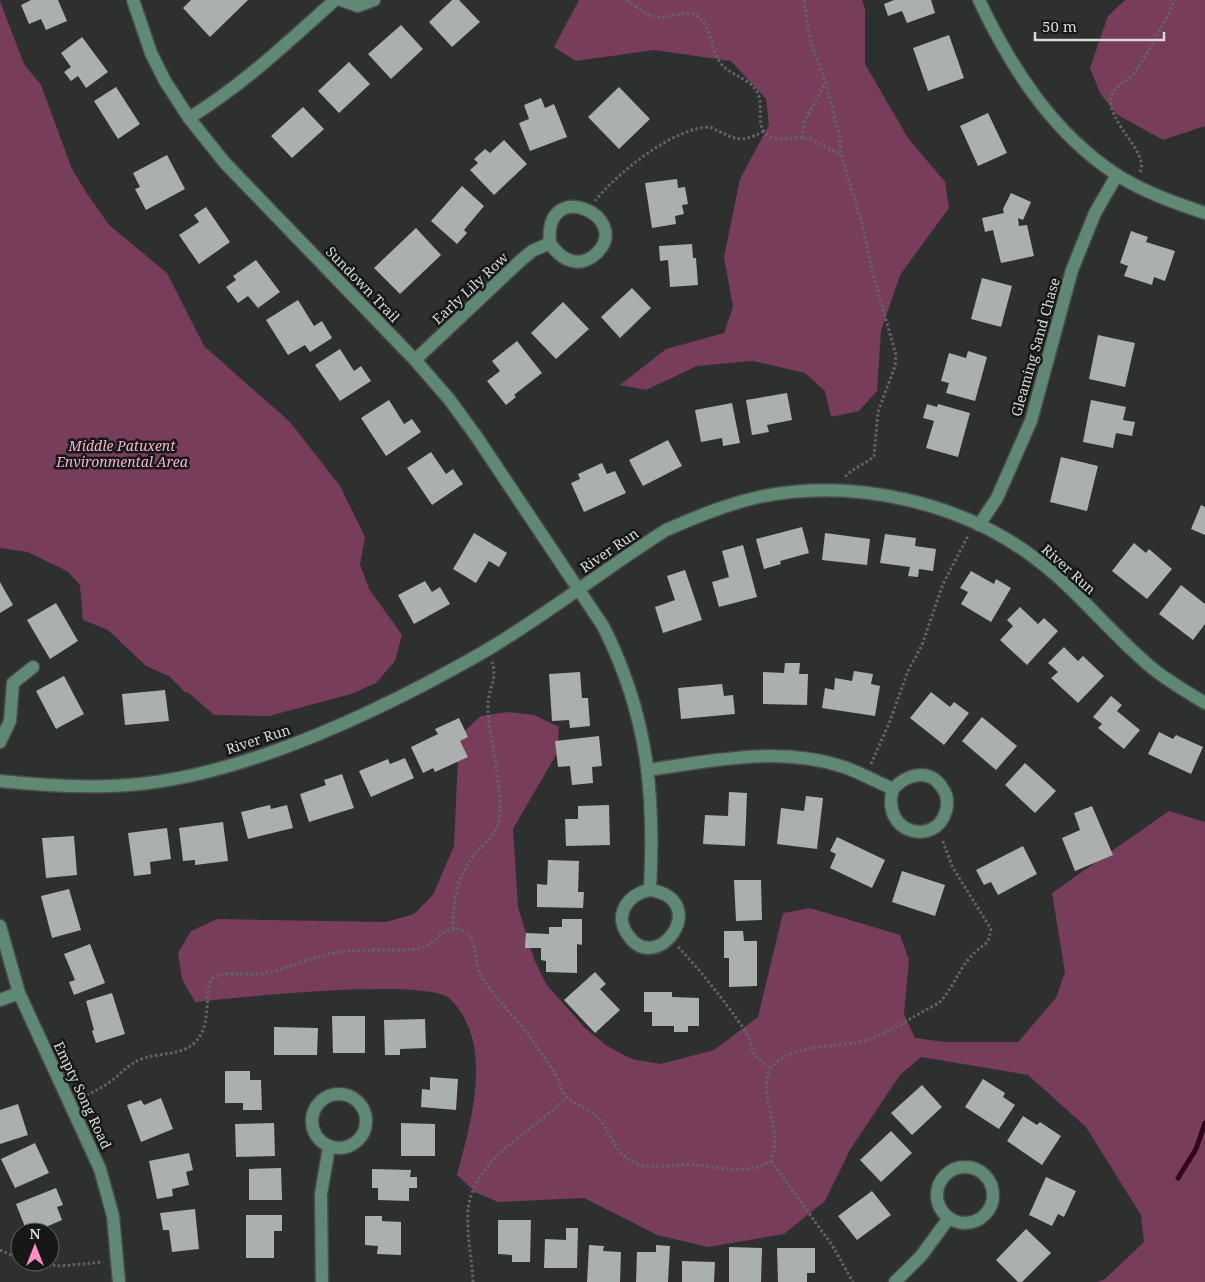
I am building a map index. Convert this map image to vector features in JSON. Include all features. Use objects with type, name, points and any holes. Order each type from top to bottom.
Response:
[{"type":"street","name":"Sundown Trail","points":[[133,0],[151,53],[165,81],[189,118],[225,163],[415,360],[449,399],[476,436],[603,626],[617,654],[636,708],[649,770],[653,834],[650,890]]},
{"type":"street","points":[[189,118],[264,64],[335,0]]},
{"type":"street","points":[[341,0],[358,6],[374,0]]},
{"type":"street","points":[[979,0],[995,35],[1015,68],[1058,125],[1117,175],[1173,202],[1205,213]]},
{"type":"street","name":"Gleaming Sand Chase","points":[[977,524],[1001,490],[1031,421],[1072,270],[1095,212],[1117,175]]},
{"type":"street","points":[[579,206],[589,209],[597,215],[603,225],[604,238],[600,250],[591,258],[580,262],[568,261],[556,254],[550,243],[548,231],[557,214],[567,208],[579,206]]},
{"type":"street","name":"Early Lily Row","points":[[415,360],[519,262],[532,251],[550,243]]},
{"type":"street","name":"River Run","points":[[0,781],[56,786],[101,787],[141,784],[205,771],[300,741],[365,714],[488,649],[666,530],[699,516],[760,497],[820,492],[882,495],[946,511],[977,524],[1035,558],[1152,668],[1205,703]]},
{"type":"street","points":[[0,742],[10,722],[13,683],[33,667]]},
{"type":"street","points":[[649,770],[740,757],[771,756],[820,761],[865,776],[893,789]]},
{"type":"street","points":[[925,774],[941,784],[946,792],[948,804],[944,817],[937,825],[920,832],[906,829],[897,822],[891,812],[890,801],[893,789],[902,779],[912,775],[925,774]]},
{"type":"street","points":[[650,890],[659,892],[671,899],[676,906],[679,920],[676,932],[670,939],[662,945],[650,947],[638,945],[629,938],[623,928],[622,919],[624,906],[631,897],[650,890]]},
{"type":"street","name":"Empty Song Road","points":[[0,926],[19,993],[91,1146],[108,1193],[119,1260],[119,1282]]},
{"type":"street","points":[[0,1000],[19,993]]},
{"type":"street","points":[[330,1095],[349,1095],[356,1100],[366,1115],[364,1131],[360,1139],[350,1146],[341,1148],[329,1146],[319,1140],[313,1130],[311,1120],[314,1109],[321,1100],[330,1095]]},
{"type":"street","points":[[322,1282],[321,1194],[329,1146]]},
{"type":"street","points":[[960,1166],[972,1167],[982,1172],[988,1178],[993,1189],[994,1200],[990,1209],[973,1222],[961,1223],[949,1218],[940,1208],[937,1199],[937,1188],[942,1179],[950,1171],[960,1166]]},
{"type":"street","points":[[895,1282],[921,1256],[949,1218]]},
{"type":"path","points":[[627,0],[654,16],[671,17],[683,13],[699,17],[708,28],[716,57],[723,66],[754,88],[759,97],[760,122],[764,131],[776,139],[802,138],[841,155]]},
{"type":"path","points":[[804,0],[810,40],[826,83],[840,137],[841,155],[862,223],[873,274],[896,355],[895,366],[878,412],[874,456],[862,465],[853,468],[845,476],[842,492]]},
{"type":"path","points":[[1135,184],[1142,169],[1142,163],[1113,114],[1111,96],[1114,90],[1132,75],[1159,33],[1176,0]]},
{"type":"path","points":[[802,138],[804,122],[826,83]]},
{"type":"path","points":[[589,209],[607,187],[656,147],[685,131],[710,127],[728,138],[740,140],[752,138],[764,131]]},
{"type":"path","points":[[865,776],[890,721],[908,671],[922,645],[944,584],[977,524]]},
{"type":"path","points":[[453,930],[452,909],[463,875],[471,858],[493,836],[500,811],[488,706],[496,675],[488,649]]},
{"type":"path","points":[[853,1282],[832,1245],[771,1161],[776,1139],[768,1094],[768,1079],[772,1069],[780,1060],[807,1049],[852,1044],[874,1038],[939,1003],[948,994],[963,964],[988,942],[990,929],[953,868],[937,825]]},
{"type":"path","points":[[70,1102],[103,1086],[126,1066],[144,1058],[183,1051],[192,1045],[200,1035],[205,1024],[207,991],[211,979],[219,974],[257,974],[284,969],[324,955],[345,952],[421,949],[453,930],[462,930],[471,938],[480,973],[533,1041],[567,1097],[588,1109],[599,1119],[621,1152],[634,1162],[650,1165],[691,1164],[740,1170],[756,1168],[771,1161]]},
{"type":"path","points":[[670,939],[698,966],[743,1028],[751,1051],[758,1061],[772,1069]]},
{"type":"path","points":[[473,1282],[468,1209],[480,1177],[495,1158],[567,1097]]},
{"type":"path","points":[[60,1266],[119,1260]]},
{"type":"green space","points":[[579,0],[862,0],[865,9],[865,64],[908,138],[945,182],[949,208],[900,275],[881,331],[877,391],[859,411],[831,417],[825,391],[805,373],[753,361],[697,366],[646,390],[620,385],[666,349],[724,333],[733,307],[724,257],[740,179],[769,125],[766,99],[731,61],[654,50],[576,61],[554,47]]},
{"type":"green space","points":[[1125,0],[1205,0],[1205,126],[1163,140],[1116,114],[1100,93],[1090,68],[1108,16]]},
{"type":"green space","name":"Middle Patuxent Environmental Area","points":[[0,1],[24,64],[41,85],[72,169],[109,225],[167,273],[204,346],[290,422],[340,486],[365,537],[360,564],[369,589],[402,635],[395,661],[376,683],[351,694],[269,716],[214,715],[188,692],[186,693],[169,676],[146,666],[108,630],[83,620],[80,585],[67,571],[28,552],[0,548]]},
{"type":"green space","points":[[508,712],[534,715],[559,727],[557,753],[513,829],[518,907],[534,959],[546,984],[585,1028],[607,1046],[632,1059],[661,1064],[714,1050],[758,1017],[783,913],[810,908],[900,935],[909,960],[904,1014],[915,1038],[945,1042],[1018,1042],[1056,998],[1065,972],[1052,893],[1169,811],[1205,822],[1205,1282],[1097,1282],[1105,1279],[1144,1242],[1141,1215],[1086,1127],[1028,1075],[921,1057],[900,1075],[850,1150],[825,1201],[784,1234],[708,1247],[657,1235],[584,1198],[498,1202],[475,1192],[457,1175],[473,1108],[476,1060],[472,1038],[464,1017],[450,999],[434,993],[369,989],[287,993],[195,1002],[182,979],[178,953],[191,931],[217,919],[386,922],[414,914],[433,895],[454,846],[459,736],[481,716]]},
{"type":"building","points":[[31,0],[58,0],[67,21],[46,30],[41,19],[29,24],[21,5]]},
{"type":"building","points":[[191,0],[248,0],[210,37],[183,8]]},
{"type":"building","points":[[452,0],[459,0],[480,22],[452,47],[429,22]]},
{"type":"building","points":[[894,0],[931,0],[935,13],[907,23],[902,11],[888,16],[884,4]]},
{"type":"building","points":[[401,25],[423,49],[391,79],[368,54]]},
{"type":"building","points":[[949,35],[964,78],[928,91],[913,48]]},
{"type":"building","points":[[82,37],[108,72],[86,88],[78,76],[71,81],[64,72],[71,67],[61,53]]},
{"type":"building","points":[[349,62],[370,84],[339,113],[318,91]]},
{"type":"building","points":[[116,87],[140,124],[118,139],[94,101]]},
{"type":"building","points":[[619,87],[650,119],[619,149],[588,117]]},
{"type":"building","points":[[541,98],[545,108],[554,104],[567,137],[530,151],[519,123],[529,119],[524,105]]},
{"type":"building","points":[[303,107],[324,129],[292,158],[271,136]]},
{"type":"building","points":[[988,113],[1007,153],[978,166],[960,126]]},
{"type":"building","points":[[504,140],[527,164],[494,195],[470,170],[478,163],[474,159],[485,149],[490,153]]},
{"type":"building","points":[[167,155],[185,189],[146,210],[135,189],[140,187],[133,173]]},
{"type":"building","points":[[677,179],[678,188],[685,187],[688,204],[682,205],[684,214],[675,216],[676,224],[652,228],[645,183]]},
{"type":"building","points":[[462,186],[484,206],[464,230],[467,233],[457,244],[431,221]]},
{"type":"building","points":[[1011,193],[1031,202],[1023,220],[1018,218],[1019,226],[1027,225],[1034,256],[1001,263],[993,230],[985,232],[982,218],[1004,213],[1003,209]]},
{"type":"building","points":[[206,207],[230,242],[199,264],[179,235],[199,222],[194,215]]},
{"type":"building","points":[[416,228],[441,255],[400,294],[374,268]]},
{"type":"building","points":[[1131,231],[1148,237],[1146,242],[1175,251],[1165,281],[1154,277],[1152,285],[1124,276],[1128,266],[1120,263]]},
{"type":"building","points":[[692,244],[693,258],[696,258],[698,285],[670,287],[668,260],[660,261],[659,246]]},
{"type":"building","points":[[256,260],[280,292],[258,308],[248,296],[238,303],[226,287],[236,280],[233,276]]},
{"type":"building","points":[[982,278],[1012,286],[1001,327],[971,319]]},
{"type":"building","points":[[632,288],[651,308],[620,338],[601,317]]},
{"type":"building","points":[[298,300],[314,326],[322,321],[332,338],[310,352],[305,345],[288,355],[266,320]]},
{"type":"building","points":[[563,302],[589,329],[556,359],[531,333]]},
{"type":"building","points":[[1098,335],[1135,343],[1125,387],[1089,379]]},
{"type":"building","points":[[517,341],[542,373],[514,395],[516,397],[506,405],[487,381],[500,371],[492,361]]},
{"type":"building","points":[[340,349],[354,371],[361,366],[371,381],[340,401],[315,365]]},
{"type":"building","points":[[968,351],[987,357],[975,401],[946,393],[949,383],[941,381],[949,353],[966,358]]},
{"type":"building","points":[[787,393],[792,420],[767,425],[769,432],[752,435],[746,400]]},
{"type":"building","points":[[389,400],[404,424],[412,419],[421,432],[386,456],[361,418]]},
{"type":"building","points":[[1091,400],[1126,407],[1123,420],[1135,422],[1132,436],[1116,433],[1113,448],[1083,442]]},
{"type":"building","points":[[732,403],[740,443],[723,446],[722,438],[701,442],[695,410]]},
{"type":"building","points":[[927,404],[937,407],[938,404],[970,413],[958,457],[926,448],[934,421],[923,418]]},
{"type":"building","points":[[668,440],[682,466],[643,486],[629,460]]},
{"type":"building","points":[[431,452],[446,474],[453,469],[463,484],[432,505],[407,468]]},
{"type":"building","points":[[1061,457],[1098,466],[1087,511],[1050,502]]},
{"type":"building","points":[[602,463],[607,474],[615,471],[626,493],[584,512],[571,483],[580,479],[578,474]]},
{"type":"building","points":[[1201,505],[1205,507],[1205,535],[1191,529]]},
{"type":"building","points":[[802,527],[809,553],[780,561],[781,564],[764,569],[756,539]]},
{"type":"building","points":[[474,533],[507,553],[499,567],[489,561],[476,583],[453,569]]},
{"type":"building","points":[[825,533],[870,539],[867,565],[822,560]]},
{"type":"building","points":[[885,534],[916,538],[915,546],[936,549],[933,571],[919,569],[918,577],[908,576],[910,567],[880,563]]},
{"type":"building","points":[[1134,543],[1146,553],[1149,549],[1172,569],[1147,599],[1112,571]]},
{"type":"building","points":[[743,545],[757,597],[719,607],[712,582],[729,577],[722,551]]},
{"type":"building","points":[[685,570],[702,620],[663,633],[655,607],[675,600],[667,576]]},
{"type":"building","points":[[971,571],[994,584],[996,579],[1011,588],[991,622],[961,604],[968,592],[960,588]]},
{"type":"building","points":[[425,581],[432,592],[440,587],[450,604],[414,624],[398,595]]},
{"type":"building","points":[[0,582],[13,605],[0,613]]},
{"type":"building","points":[[1181,585],[1205,604],[1205,624],[1193,640],[1159,614]]},
{"type":"building","points":[[56,603],[78,641],[50,659],[27,620]]},
{"type":"building","points":[[1020,607],[1038,624],[1044,618],[1058,631],[1027,665],[1000,640],[1013,626],[1007,620]]},
{"type":"building","points":[[1064,647],[1078,661],[1083,656],[1104,676],[1078,703],[1051,678],[1058,672],[1048,663]]},
{"type":"building","points":[[785,663],[800,663],[799,674],[808,674],[807,705],[763,704],[763,672],[784,673]]},
{"type":"building","points":[[854,671],[873,674],[871,684],[880,686],[875,716],[822,708],[825,688],[834,690],[835,678],[852,681]]},
{"type":"building","points":[[580,672],[582,698],[588,698],[590,726],[570,728],[569,720],[552,721],[549,674]]},
{"type":"building","points":[[64,676],[84,714],[56,729],[36,691]]},
{"type":"building","points":[[722,684],[724,696],[733,695],[735,714],[681,719],[678,688]]},
{"type":"building","points":[[165,690],[169,721],[125,725],[122,694]]},
{"type":"building","points":[[931,692],[950,707],[954,702],[969,713],[944,745],[910,718]]},
{"type":"building","points":[[1111,696],[1122,705],[1117,711],[1140,730],[1124,749],[1098,728],[1102,724],[1093,717]]},
{"type":"building","points":[[982,717],[1017,746],[996,770],[962,741]]},
{"type":"building","points":[[459,718],[468,737],[460,741],[468,757],[435,772],[433,768],[423,773],[411,747],[438,734],[435,729]]},
{"type":"building","points":[[1159,732],[1173,739],[1176,735],[1203,747],[1191,774],[1148,754]]},
{"type":"building","points":[[599,736],[602,766],[592,767],[593,783],[572,785],[570,766],[558,767],[555,741]]},
{"type":"building","points":[[405,758],[414,778],[371,797],[359,771],[388,759],[390,764]]},
{"type":"building","points":[[1025,763],[1056,791],[1035,813],[1005,785]]},
{"type":"building","points":[[342,774],[354,808],[309,822],[300,794],[326,785],[324,780]]},
{"type":"building","points":[[729,792],[747,793],[745,846],[703,844],[705,815],[728,816]]},
{"type":"building","points":[[806,796],[823,798],[817,849],[777,844],[781,808],[804,811]]},
{"type":"building","points":[[270,805],[271,809],[287,805],[293,828],[248,839],[241,812]]},
{"type":"building","points":[[609,805],[610,845],[566,846],[565,819],[578,819],[578,806]]},
{"type":"building","points":[[1092,806],[1113,855],[1075,871],[1062,838],[1080,830],[1074,813]]},
{"type":"building","points":[[223,822],[228,861],[195,865],[195,860],[183,861],[179,828]]},
{"type":"building","points":[[167,828],[171,859],[150,862],[151,874],[134,876],[128,833]]},
{"type":"building","points":[[74,836],[77,875],[46,878],[42,838]]},
{"type":"building","points":[[837,837],[885,860],[872,888],[830,868],[836,854],[830,851]]},
{"type":"building","points":[[1023,846],[1037,874],[998,895],[991,882],[984,885],[976,870]]},
{"type":"building","points":[[548,860],[579,861],[578,892],[584,892],[583,908],[537,907],[537,884],[547,885]]},
{"type":"building","points":[[902,871],[945,885],[935,916],[892,902]]},
{"type":"building","points":[[734,880],[761,880],[762,920],[736,921]]},
{"type":"building","points":[[69,889],[81,930],[52,938],[41,896]]},
{"type":"building","points":[[562,919],[582,919],[582,945],[577,944],[577,973],[546,972],[546,961],[541,960],[541,948],[525,948],[526,933],[549,934],[549,927],[562,927]]},
{"type":"building","points":[[724,931],[743,931],[744,941],[757,941],[757,986],[729,987],[729,958],[724,958]]},
{"type":"building","points":[[90,944],[105,983],[74,995],[69,982],[75,980],[64,954]]},
{"type":"building","points":[[595,972],[606,984],[600,989],[620,1010],[595,1033],[564,1000]]},
{"type":"building","points":[[644,992],[672,992],[672,997],[699,998],[699,1026],[688,1026],[688,1032],[674,1032],[674,1026],[652,1026],[652,1012],[644,1012]]},
{"type":"building","points":[[112,993],[125,1034],[96,1043],[86,1001]]},
{"type":"building","points":[[332,1016],[365,1016],[365,1053],[333,1053]]},
{"type":"building","points":[[425,1019],[426,1048],[400,1049],[400,1055],[385,1055],[384,1020]]},
{"type":"building","points":[[274,1027],[318,1028],[317,1055],[274,1055]]},
{"type":"building","points":[[225,1071],[250,1071],[250,1080],[261,1080],[262,1110],[243,1110],[243,1103],[225,1103]]},
{"type":"building","points":[[430,1077],[458,1079],[456,1110],[421,1107],[422,1089],[430,1090]]},
{"type":"building","points":[[983,1079],[1005,1093],[1003,1097],[1015,1105],[999,1129],[965,1107]]},
{"type":"building","points":[[922,1085],[942,1107],[912,1135],[891,1113]]},
{"type":"building","points":[[161,1098],[173,1129],[141,1142],[127,1105],[141,1100],[144,1105]]},
{"type":"building","points":[[18,1104],[28,1135],[0,1144],[0,1110]]},
{"type":"building","points":[[1023,1116],[1037,1125],[1040,1122],[1061,1136],[1042,1165],[1007,1141]]},
{"type":"building","points":[[274,1123],[275,1156],[236,1157],[235,1124]]},
{"type":"building","points":[[401,1123],[435,1124],[435,1156],[401,1156]]},
{"type":"building","points":[[891,1131],[912,1153],[881,1182],[860,1160]]},
{"type":"building","points":[[35,1143],[49,1173],[15,1188],[1,1159]]},
{"type":"building","points":[[189,1153],[193,1170],[186,1172],[189,1185],[172,1189],[173,1196],[157,1199],[149,1161]]},
{"type":"building","points":[[281,1168],[282,1200],[249,1200],[249,1169]]},
{"type":"building","points":[[372,1169],[411,1170],[410,1177],[417,1177],[417,1188],[409,1188],[409,1201],[378,1200],[378,1188],[372,1188]]},
{"type":"building","points":[[1046,1177],[1076,1191],[1064,1217],[1058,1214],[1052,1226],[1029,1215]]},
{"type":"building","points":[[56,1188],[63,1205],[57,1207],[62,1220],[57,1222],[23,1222],[16,1204]]},
{"type":"building","points":[[872,1191],[891,1215],[857,1240],[838,1216]]},
{"type":"building","points":[[195,1209],[199,1249],[172,1252],[169,1230],[163,1230],[160,1213]]},
{"type":"building","points":[[246,1215],[282,1215],[282,1231],[274,1231],[274,1258],[246,1258]]},
{"type":"building","points":[[365,1216],[382,1216],[382,1221],[401,1222],[401,1255],[377,1254],[378,1246],[365,1245]]},
{"type":"building","points":[[498,1220],[531,1220],[530,1262],[512,1262],[512,1255],[498,1254]]},
{"type":"building","points":[[566,1228],[578,1228],[577,1268],[544,1268],[545,1239],[566,1240]]},
{"type":"building","points":[[1026,1229],[1051,1253],[1022,1282],[1018,1282],[996,1260]]},
{"type":"building","points":[[589,1245],[604,1246],[603,1251],[621,1252],[620,1282],[587,1282]]},
{"type":"building","points":[[656,1245],[670,1246],[668,1282],[636,1282],[637,1252],[656,1252]]},
{"type":"building","points":[[729,1247],[762,1248],[761,1282],[729,1282]]},
{"type":"building","points":[[777,1248],[815,1248],[815,1273],[807,1273],[807,1282],[778,1282]]},
{"type":"building","points":[[682,1261],[715,1262],[714,1282],[682,1282]]},
{"type":"waterway","points":[[1178,1178],[1196,1149],[1205,1123]]}]
